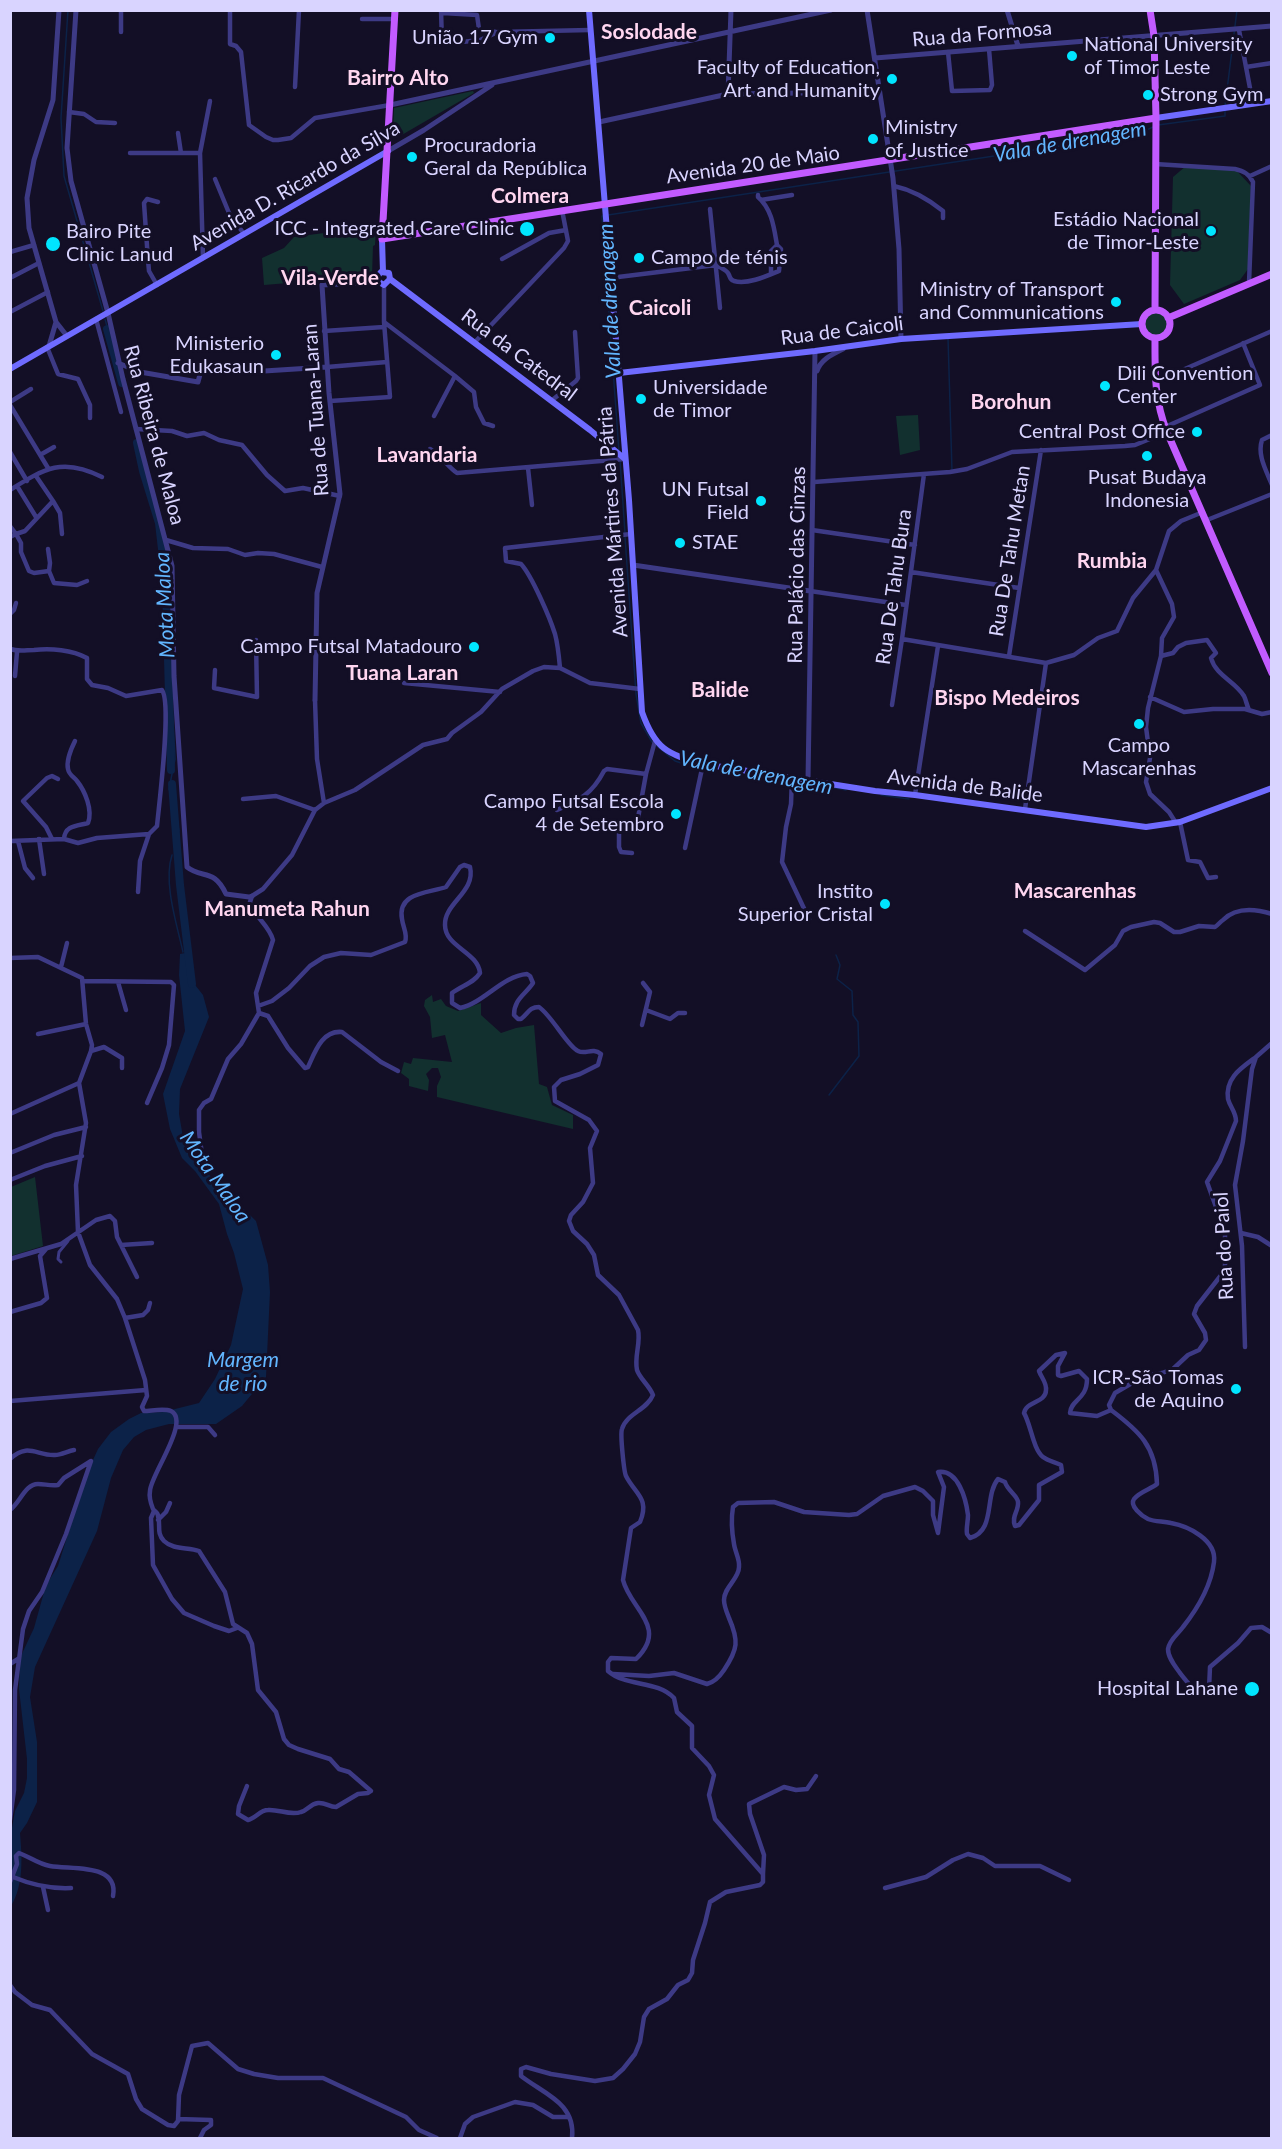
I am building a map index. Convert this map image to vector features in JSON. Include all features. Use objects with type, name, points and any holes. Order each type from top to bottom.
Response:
[{"type":"main road","name":"Avenida Mártires da Pátria","points":[[589,10],[619,373],[642,712],[648,729],[656,741]]},
{"type":"main road","points":[[1150,10],[1154,36],[1156,118],[1155,310]]},
{"type":"main road","points":[[390,279],[381,283],[378,275],[383,272],[382,239],[395,15]]},
{"type":"main road","name":"Avenida 20 de Maio","points":[[382,239],[562,210],[604,208],[890,160],[1272,101]]},
{"type":"main road","name":"Avenida D. Ricardo da Silva","points":[[97,319],[388,151]]},
{"type":"main road","name":"Rua da Catedral","points":[[383,272],[389,273],[390,279],[625,459]]},
{"type":"main road","points":[[1168,318],[1272,274]]},
{"type":"main road","points":[[1155,310],[1163,312],[1168,318],[1168,330],[1163,336],[1155,338],[1144,332],[1142,324],[1144,316],[1155,310]]},
{"type":"main road","points":[[10,369],[97,319]]},
{"type":"main road","name":"Rua de Caicoli","points":[[619,373],[901,339],[1142,324]]},
{"type":"main road","points":[[1155,338],[1157,404],[1272,673]]},
{"type":"main road","name":"Avenida de Balide","points":[[656,741],[676,757],[792,780],[808,780],[875,791],[1025,809],[1133,826],[1178,822],[1272,788]]},
{"type":"street","points":[[60,10],[53,100],[34,160],[27,198],[29,228],[56,322],[67,336]]},
{"type":"street","name":"Rua Ribeira de Maloa","points":[[76,10],[67,148],[71,181],[172,566],[174,676],[187,867],[192,871],[212,876],[226,894],[252,896]]},
{"type":"street","points":[[121,10],[121,32]]},
{"type":"street","points":[[230,10],[230,44],[241,51],[249,124],[273,140],[291,138],[315,118],[390,105],[831,10]]},
{"type":"street","points":[[295,87],[299,10]]},
{"type":"street","points":[[728,94],[731,10]]},
{"type":"street","points":[[867,10],[894,186],[899,249],[901,339]]},
{"type":"street","points":[[1006,10],[1018,46]]},
{"type":"street","points":[[480,40],[477,15],[442,12],[442,42],[444,44],[453,45],[480,40],[498,32]]},
{"type":"street","points":[[362,19],[395,15]]},
{"type":"street","name":"Rua da Formosa","points":[[875,58],[1272,26]]},
{"type":"street","points":[[479,28],[498,32],[590,30]]},
{"type":"street","points":[[1239,30],[1253,104]]},
{"type":"street","points":[[948,52],[952,91],[990,90],[992,85],[989,49]]},
{"type":"street","points":[[1246,67],[1272,63]]},
{"type":"street","name":"Avenida D. Ricardo da Silva","points":[[388,151],[495,83]]},
{"type":"street","points":[[599,122],[728,94],[879,92]]},
{"type":"street","points":[[202,258],[200,153],[210,101]]},
{"type":"street","points":[[69,112],[84,114],[96,122],[115,123]]},
{"type":"street","points":[[178,133],[181,153]]},
{"type":"street","points":[[130,153],[200,153]]},
{"type":"street","points":[[1155,164],[1235,168],[1250,176],[1253,182],[1249,284]]},
{"type":"street","points":[[1250,176],[1272,166]]},
{"type":"street","points":[[216,179],[229,213],[244,234]]},
{"type":"street","points":[[894,186],[908,189],[926,198],[943,211],[943,218]]},
{"type":"street","points":[[610,278],[716,265],[735,281],[748,281],[778,271],[781,249],[777,245],[774,226],[765,203],[759,197],[792,195]]},
{"type":"street","points":[[157,285],[149,271],[144,203],[147,199],[158,202]]},
{"type":"street","points":[[710,209],[720,308]]},
{"type":"street","points":[[475,342],[564,248],[568,241],[562,210]]},
{"type":"street","points":[[502,259],[549,233],[566,230]]},
{"type":"street","points":[[10,252],[34,245]]},
{"type":"street","points":[[771,274],[771,251],[777,245]]},
{"type":"street","points":[[10,278],[39,263]]},
{"type":"street","points":[[330,401],[390,397],[381,283]]},
{"type":"street","name":"Rua de Tuana-Laran","points":[[324,803],[317,759],[316,602],[339,496],[322,285],[381,283]]},
{"type":"street","points":[[10,312],[48,292]]},
{"type":"street","points":[[97,319],[121,412]]},
{"type":"street","points":[[56,322],[48,346],[58,374],[73,376],[79,381],[90,405],[90,418]]},
{"type":"street","points":[[324,331],[384,325],[474,392],[476,407],[484,423],[493,426]]},
{"type":"street","points":[[1155,382],[1272,331]]},
{"type":"street","points":[[551,401],[578,378],[575,332]]},
{"type":"street","points":[[814,482],[967,469],[1012,452],[1136,445],[1260,385],[1243,343]]},
{"type":"street","points":[[816,373],[819,365],[836,352],[848,347]]},
{"type":"street","name":"Rua Palácio das Cinzas","points":[[808,780],[815,351]]},
{"type":"street","points":[[118,363],[140,372],[198,381],[202,367],[206,366],[264,370],[387,362]]},
{"type":"street","points":[[434,416],[455,376]]},
{"type":"street","points":[[31,389],[10,403],[48,468]]},
{"type":"street","points":[[136,429],[172,431],[187,435],[204,434],[242,445],[267,475],[285,491],[294,488],[307,489],[339,496]]},
{"type":"street","points":[[1272,435],[1262,440],[1260,447],[1262,460],[1272,485]]},
{"type":"street","points":[[40,455],[54,447]]},
{"type":"street","points":[[430,449],[441,454],[452,470],[457,473],[611,462],[625,459]]},
{"type":"street","name":"Rua De Tahu Metan","points":[[1009,656],[1041,450]]},
{"type":"street","points":[[10,452],[12,460],[27,481]]},
{"type":"street","points":[[10,490],[48,468],[57,466],[82,468],[102,477]]},
{"type":"street","points":[[528,468],[531,505]]},
{"type":"street","name":"Rua De Tahu Bura","points":[[892,705],[924,474]]},
{"type":"street","points":[[36,476],[59,510],[62,534]]},
{"type":"street","points":[[16,486],[36,517]]},
{"type":"street","points":[[1207,520],[1272,494]]},
{"type":"street","points":[[13,536],[25,531],[53,501]]},
{"type":"street","points":[[902,639],[1046,663],[1074,655],[1098,638],[1117,631],[1133,598],[1156,570],[1169,531],[1181,521],[1203,512]]},
{"type":"street","points":[[10,526],[13,536],[21,543],[21,552],[29,571],[34,573],[49,571]]},
{"type":"street","points":[[812,530],[915,545]]},
{"type":"street","points":[[560,668],[555,634],[532,582],[521,564],[506,560],[505,548],[631,534]]},
{"type":"street","points":[[166,540],[193,548],[228,549],[246,555],[274,554],[322,567]]},
{"type":"street","points":[[48,549],[49,571],[54,583],[77,585],[87,581]]},
{"type":"street","points":[[633,565],[906,605]]},
{"type":"street","points":[[1156,570],[1172,604],[1174,614],[1173,621],[1162,638],[1161,656],[1150,697],[1146,727],[1150,758],[1146,777],[1147,789],[1178,822],[1188,860],[1200,862],[1208,878],[1216,877]]},
{"type":"street","points":[[911,572],[1019,588]]},
{"type":"street","points":[[10,615],[16,603]]},
{"type":"street","points":[[216,670],[214,688],[257,697],[256,640]]},
{"type":"street","points":[[1161,656],[1173,653],[1186,643],[1207,640],[1216,653],[1211,658],[1212,663],[1244,695],[1249,710]]},
{"type":"street","points":[[915,795],[938,646]]},
{"type":"street","points":[[10,649],[17,652],[51,649],[81,655],[87,661],[88,682],[126,696],[162,690],[165,708],[162,779],[157,826],[149,834],[140,861],[138,892]]},
{"type":"street","points":[[15,676],[17,652]]},
{"type":"street","points":[[1025,809],[1046,663]]},
{"type":"street","points":[[203,1162],[199,1110],[211,1099],[228,1059],[241,1044],[259,1013],[256,993],[273,940],[272,934],[252,911],[250,902],[252,896],[263,889],[291,855],[315,810],[324,803],[355,790],[423,745],[447,739],[481,712],[500,692],[533,671],[544,667],[560,668],[590,683],[640,689]]},
{"type":"street","points":[[404,683],[500,692]]},
{"type":"street","points":[[1150,697],[1184,712],[1213,709],[1249,710],[1262,714],[1272,712]]},
{"type":"street","points":[[64,839],[65,832],[69,828],[88,823],[90,818],[81,787],[69,774],[68,769],[70,751],[75,741]]},
{"type":"street","points":[[633,853],[621,852],[619,828],[638,818],[652,748],[656,741]]},
{"type":"street","points":[[685,848],[703,764]]},
{"type":"street","points":[[557,810],[591,792],[607,769],[646,774]]},
{"type":"street","points":[[52,838],[46,827],[23,801],[47,778],[52,776],[58,779]]},
{"type":"street","points":[[792,780],[791,804],[782,862],[808,919]]},
{"type":"street","points":[[243,799],[276,796],[315,810]]},
{"type":"street","points":[[10,841],[52,838],[78,843],[97,838],[149,834]]},
{"type":"street","points":[[39,839],[44,874]]},
{"type":"street","points":[[18,841],[25,868],[33,878]]},
{"type":"street","points":[[258,1006],[280,996],[310,966],[324,957],[341,953],[371,955],[405,942],[406,934],[401,916],[403,906],[411,897],[423,891],[446,887],[460,867],[464,865],[470,867],[471,872],[461,898],[447,912],[444,923],[445,931],[448,937],[476,963],[480,973],[472,982],[452,993],[452,1003],[460,1008],[469,1006],[512,979],[527,974],[533,983],[515,1004],[514,1016],[521,1019],[529,1010],[538,1007],[556,1025],[576,1051],[593,1050],[601,1054],[598,1065],[561,1080],[554,1087],[555,1101],[589,1120],[597,1131],[590,1148],[593,1184],[569,1221],[570,1226],[594,1255],[598,1275],[619,1295],[638,1330],[636,1357],[638,1372],[650,1386],[653,1395],[645,1407],[625,1423],[621,1438],[626,1476],[639,1493],[643,1506],[640,1522],[631,1528],[623,1580],[644,1618],[649,1636],[644,1651],[636,1659],[616,1657],[608,1662],[608,1671],[617,1677],[660,1689],[674,1698],[677,1712],[692,1726],[692,1748],[713,1771],[714,1778],[709,1795],[715,1819],[764,1874]]},
{"type":"street","points":[[1025,931],[1085,970],[1115,945],[1123,931],[1140,924],[1160,923],[1180,933],[1199,926],[1215,927],[1227,917],[1246,910],[1260,910],[1272,914]]},
{"type":"street","points":[[61,967],[67,943]]},
{"type":"street","points":[[10,958],[38,957],[79,975],[84,981],[86,1024],[92,1051],[78,1083],[86,1127],[75,1200],[78,1232],[90,1265],[117,1299],[125,1318],[142,1367],[147,1396],[142,1407],[144,1411],[170,1411],[174,1414],[177,1426],[149,1492],[154,1511],[157,1512],[159,1533],[163,1540],[171,1546],[199,1551],[225,1592],[231,1620],[237,1628],[247,1633],[252,1644],[258,1690],[276,1712],[284,1739],[289,1745],[298,1749],[330,1759],[339,1769],[349,1772],[371,1791],[358,1794],[336,1807],[320,1803],[313,1804],[299,1812],[280,1813],[268,1809],[262,1811],[254,1819],[248,1820],[238,1814],[247,1786]]},
{"type":"street","points":[[84,981],[171,982],[174,985],[169,1045],[147,1103]]},
{"type":"street","points":[[118,982],[126,1010]]},
{"type":"street","points":[[642,1025],[650,993],[643,983]]},
{"type":"street","points":[[646,1010],[670,1019],[678,1013],[685,1013]]},
{"type":"street","points":[[259,1013],[268,1016],[302,1067],[308,1067],[320,1042],[338,1031],[381,1062],[398,1071]]},
{"type":"street","points":[[38,1034],[86,1024]]},
{"type":"street","points":[[1272,1043],[1231,1077],[1228,1099],[1236,1115],[1236,1121],[1220,1161],[1207,1182],[1225,1232],[1225,1258],[1222,1274],[1197,1306],[1194,1314],[1205,1333],[1204,1345],[1188,1355],[1173,1369],[1143,1376],[1115,1393],[1109,1405],[1111,1410],[1140,1433],[1157,1474],[1157,1484],[1133,1500],[1136,1509],[1148,1519],[1185,1526],[1208,1542],[1215,1558],[1208,1584],[1199,1603],[1170,1642],[1168,1651],[1170,1659],[1191,1687],[1203,1694],[1207,1693],[1210,1667],[1238,1643],[1251,1628],[1262,1627],[1272,1633]]},
{"type":"street","points":[[92,1051],[104,1047],[110,1050],[122,1058],[122,1068]]},
{"type":"street","name":"Rua do Paiol","points":[[1245,1347],[1244,1233],[1236,1185],[1248,1088],[1256,1057]]},
{"type":"street","points":[[10,1114],[78,1083]]},
{"type":"street","points":[[10,1153],[54,1136],[86,1127]]},
{"type":"street","points":[[10,1180],[82,1155]]},
{"type":"street","points":[[10,1259],[48,1248],[68,1239],[96,1220],[110,1216],[115,1221],[117,1237],[137,1277]]},
{"type":"street","points":[[1244,1233],[1272,1246]]},
{"type":"street","points":[[61,1262],[58,1259],[59,1252],[68,1239]]},
{"type":"street","points":[[121,1245],[152,1243]]},
{"type":"street","points":[[10,1312],[41,1303],[47,1298],[40,1256],[48,1248]]},
{"type":"street","points":[[125,1318],[143,1314],[148,1310],[150,1303]]},
{"type":"street","points":[[611,1674],[649,1676],[674,1673],[707,1684],[722,1673],[733,1657],[737,1638],[724,1601],[725,1592],[739,1572],[740,1566],[734,1545],[732,1515],[733,1507],[738,1503],[774,1502],[804,1512],[849,1515],[863,1510],[883,1496],[915,1487],[933,1501],[933,1515],[938,1533],[944,1487],[938,1472],[942,1472],[952,1475],[963,1496],[968,1518],[967,1534],[970,1538],[975,1536],[990,1514],[989,1500],[998,1479],[1005,1482],[1010,1493],[1017,1498],[1013,1518],[1015,1526],[1019,1525],[1040,1500],[1039,1485],[1062,1472],[1060,1465],[1044,1458],[1038,1452],[1024,1413],[1029,1404],[1044,1396],[1047,1391],[1039,1371],[1056,1355],[1065,1353],[1058,1366],[1058,1375],[1079,1371],[1087,1379],[1086,1390],[1071,1407],[1070,1413],[1097,1416],[1111,1410]]},
{"type":"street","points":[[10,1401],[146,1390]]},
{"type":"street","points":[[177,1426],[208,1427],[215,1435]]},
{"type":"street","points":[[10,1459],[17,1453],[33,1450],[55,1455],[74,1450]]},
{"type":"street","points":[[10,1510],[30,1486],[58,1485],[91,1461],[58,1554],[42,1592],[29,1611],[23,1629],[15,1693],[10,1820]]},
{"type":"street","points":[[158,1520],[170,1503]]},
{"type":"street","points":[[154,1511],[151,1518],[153,1565],[172,1599],[184,1613],[194,1618],[229,1631],[237,1628]]},
{"type":"street","points":[[10,1664],[18,1659]]},
{"type":"street","points":[[572,2139],[573,2124],[569,2117],[554,2097],[521,2076],[521,2069],[526,2067],[551,2074],[595,2081],[612,2078],[623,2069],[635,2054],[640,2042],[644,2018],[650,2009],[667,1999],[678,1985],[688,1980],[692,1974],[693,1960],[710,1902],[726,1892],[760,1885],[763,1882],[764,1855],[750,1814],[749,1804],[784,1787],[796,1790],[807,1789],[816,1776]]},
{"type":"street","points":[[71,1888],[56,1889],[12,1880],[16,1856],[19,1853],[48,1866],[93,1870],[110,1877],[114,1884],[113,1896]]},
{"type":"street","points":[[885,1888],[926,1877],[953,1860],[968,1854],[983,1858],[995,1866],[1040,1866],[1069,1880]]},
{"type":"street","points":[[44,1887],[48,1910]]},
{"type":"street","points":[[10,1985],[15,1992],[32,2005],[50,2010],[92,2054],[129,2074],[136,2099],[142,2109],[168,2125],[174,2126],[178,2120],[179,2095],[192,2046],[208,2043],[238,2069],[254,2074],[278,2078],[323,2078],[333,2081],[406,2117],[419,2130],[437,2139]]},
{"type":"street","points":[[460,2139],[465,2124],[473,2117],[515,2102],[533,2105],[553,2117],[569,2117]]},
{"type":"street","points":[[178,2120],[211,2120],[211,2125],[204,2130],[200,2139]]},
{"type":"green space","points":[[473,91],[474,93],[400,136],[393,133],[394,108]]},
{"type":"green space","name":"Estádio Nacional de Timor-Leste","points":[[1186,166],[1236,170],[1251,186],[1248,269],[1240,280],[1184,304],[1170,285],[1173,177]]},
{"type":"green space","points":[[376,226],[372,276],[264,285],[262,258],[284,248],[294,237]]},
{"type":"green space","points":[[1156,313],[1164,316],[1167,324],[1164,332],[1156,335],[1148,332],[1145,324],[1148,316]]},
{"type":"green space","points":[[918,415],[920,450],[900,455],[896,416]]},
{"type":"green space","points":[[432,995],[433,1002],[441,999],[446,1006],[458,1011],[481,1003],[481,1015],[501,1033],[534,1025],[539,1084],[547,1087],[552,1105],[573,1115],[573,1129],[437,1097],[437,1086],[441,1077],[438,1068],[432,1068],[426,1074],[429,1080],[428,1091],[409,1086],[409,1079],[401,1073],[404,1062],[411,1064],[413,1058],[452,1062],[445,1035],[432,1038],[430,1017],[424,1006],[425,1000]]},
{"type":"green space","points":[[35,1177],[43,1246],[11,1256],[11,1187]]},
{"type":"water","name":"Margem de rio","points":[[185,953],[192,981],[203,995],[209,1017],[180,1089],[179,1114],[183,1137],[211,1177],[256,1221],[268,1265],[270,1292],[266,1377],[242,1406],[216,1424],[169,1424],[146,1430],[134,1437],[123,1450],[111,1478],[97,1531],[35,1667],[30,1697],[37,1742],[37,1802],[20,1833],[20,1880],[11,1906],[11,1833],[15,1811],[24,1793],[27,1778],[19,1689],[20,1658],[34,1628],[46,1585],[58,1566],[87,1473],[98,1449],[111,1432],[129,1419],[141,1413],[163,1412],[199,1403],[215,1379],[231,1345],[243,1289],[219,1204],[195,1171],[182,1158],[170,1129],[163,1094],[185,1031],[179,975],[180,954]]},
{"type":"waterway","points":[[68,10],[61,118],[64,176],[103,311]]},
{"type":"waterway","name":"Vala de drenagem","points":[[1225,106],[1237,10]]},
{"type":"waterway","name":"Vala de drenagem","points":[[1158,125],[1225,116],[1225,110]]},
{"type":"waterway","name":"Vala de drenagem","points":[[608,215],[1138,134],[1153,127]]},
{"type":"waterway","name":"Vala de drenagem","points":[[603,216],[619,452]]},
{"type":"waterway","name":"Mota Maloa","points":[[105,319],[116,360]]},
{"type":"waterway","name":"Mota Maloa","points":[[107,329],[122,383]]},
{"type":"waterway","points":[[948,338],[952,471]]},
{"type":"waterway","name":"Mota Maloa","points":[[137,443],[159,523],[166,584],[171,770]]},
{"type":"waterway","name":"Vala de drenagem","points":[[620,460],[625,533]]},
{"type":"waterway","name":"Vala de drenagem","points":[[625,537],[636,694],[641,723],[652,742],[675,761],[719,769]]},
{"type":"waterway","name":"Mota Maloa","points":[[165,551],[175,759],[169,789],[171,795]]},
{"type":"waterway","name":"Mota Maloa","points":[[172,784],[180,885],[192,984]]},
{"type":"waterway","name":"Vala de drenagem","points":[[830,787],[846,790]]},
{"type":"waterway","name":"Vala de drenagem","points":[[881,795],[909,799]]},
{"type":"waterway","name":"Mota Maloa","points":[[178,826],[179,831]]},
{"type":"waterway","points":[[172,855],[170,890],[183,952]]},
{"type":"waterway","points":[[829,1095],[859,1056],[858,1022],[853,1015],[852,991],[837,979],[840,965],[836,955]]},
{"type":"place","name":"União 17 Gym","points":[[550,38]]},
{"type":"place","name":"National University of Timor Leste","points":[[1072,56]]},
{"type":"place","name":"Faculty of Education, Art and Humanity","points":[[892,79]]},
{"type":"place","name":"Strong Gym","points":[[1148,95]]},
{"type":"place","name":"Ministry of Justice","points":[[873,139]]},
{"type":"place","name":"Procuradoria Geral da República","points":[[412,157]]},
{"type":"place","name":"ICC - Integrated Care Clinic","points":[[527,229]]},
{"type":"place","name":"Estádio Nacional de Timor-Leste","points":[[1211,231]]},
{"type":"place","name":"Bairo Pite Clinic Lanud","points":[[53,244]]},
{"type":"place","name":"Campo de ténis","points":[[639,258]]},
{"type":"place","name":"Ministry of Transport and Communications","points":[[1116,302]]},
{"type":"place","name":"Ministerio Edukasaun","points":[[276,355]]},
{"type":"place","name":"Dili Convention Center","points":[[1105,386]]},
{"type":"place","name":"Universidade de Timor","points":[[641,399]]},
{"type":"place","name":"Central Post Office","points":[[1197,432]]},
{"type":"place","name":"Pusat Budaya Indonesia","points":[[1147,456]]},
{"type":"place","name":"UN Futsal Field","points":[[761,501]]},
{"type":"place","name":"STAE","points":[[680,543]]},
{"type":"place","name":"Campo Futsal Matadouro","points":[[474,647]]},
{"type":"place","name":"Campo Mascarenhas","points":[[1139,724]]},
{"type":"place","name":"Campo Futsal Escola 4 de Setembro","points":[[676,814]]},
{"type":"place","name":"Instito Superior Cristal","points":[[885,904]]},
{"type":"place","name":"ICR-São Tomas de Aquino","points":[[1236,1389]]},
{"type":"place","name":"Hospital Lahane","points":[[1252,1689]]},
{"type":"district","name":"Soslodade","points":[[649,32]]},
{"type":"district","name":"Bairro Alto","points":[[398,78]]},
{"type":"district","name":"Colmera","points":[[530,196]]},
{"type":"district","name":"Vila-Verde","points":[[330,278]]},
{"type":"district","name":"Caicoli","points":[[660,308]]},
{"type":"district","name":"Borohun","points":[[1011,402]]},
{"type":"district","name":"Lavandaria","points":[[427,455]]},
{"type":"district","name":"Rumbia","points":[[1112,561]]},
{"type":"district","name":"Tuana Laran","points":[[402,673]]},
{"type":"district","name":"Balide","points":[[720,690]]},
{"type":"district","name":"Bispo Medeiros","points":[[1007,698]]},
{"type":"district","name":"Mascarenhas","points":[[1075,891]]},
{"type":"district","name":"Manumeta Rahun","points":[[287,909]]}]
